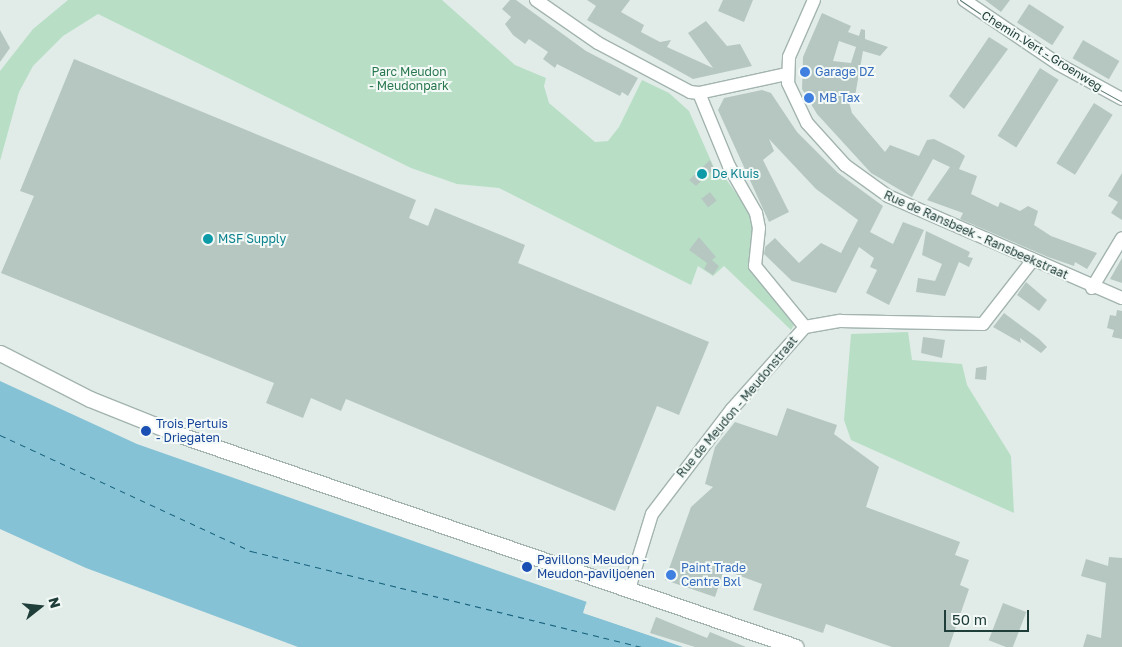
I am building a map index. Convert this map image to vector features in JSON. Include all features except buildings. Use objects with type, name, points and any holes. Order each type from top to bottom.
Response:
[{"type":"main road","points":[[0,353],[90,399],[180,435],[796,647]]},
{"type":"street","points":[[536,0],[618,55],[687,91],[699,93],[786,74]]},
{"type":"street","name":"Rue de Ransbeek - Ransbeekstraat","points":[[814,0],[789,57],[786,74],[793,100],[807,123],[860,178],[888,196],[1092,288],[1122,298]]},
{"type":"street","name":"Chemin Vert - Groenweg","points":[[964,0],[1064,68],[1122,99]]},
{"type":"street","points":[[699,93],[729,166],[756,213],[759,228],[756,266],[805,327]]},
{"type":"street","points":[[1092,288],[1122,238]]},
{"type":"street","name":"Rue de Meudon - Meudonstraat","points":[[629,589],[652,514],[732,409],[805,327],[848,321],[984,324],[1032,261]]},
{"type":"green space","name":"Parc Meudon - Meudonpark","points":[[68,0],[442,0],[515,65],[546,78],[544,86],[549,103],[595,142],[608,141],[619,127],[642,80],[669,93],[689,111],[715,170],[723,175],[748,210],[754,224],[751,250],[794,325],[791,330],[724,266],[713,276],[698,266],[691,285],[499,188],[457,184],[411,168],[98,14],[63,36],[33,66],[19,92],[0,161],[0,71],[33,29]]},
{"type":"green space","points":[[908,332],[912,360],[962,364],[967,385],[1011,456],[1014,513],[851,440],[844,420],[851,334]]},
{"type":"water","points":[[0,381],[137,444],[587,602],[584,613],[683,647],[298,647],[86,568],[0,529]]},
{"type":"pier","points":[[587,600],[586,611],[685,647],[583,613]]},
{"type":"ferry route","points":[[0,435],[251,551],[643,647]]},
{"type":"tram line","points":[[960,0],[1057,66],[1122,102]]},
{"type":"place","name":"Garage DZ","points":[[805,72]]},
{"type":"place","name":"MB Tax","points":[[809,98]]},
{"type":"place","name":"De Kluis","points":[[702,174]]},
{"type":"place","name":"MSF Supply","points":[[208,239]]},
{"type":"place","name":"Trois Pertuis - Driegaten","points":[[146,431]]},
{"type":"place","name":"Pavillons Meudon - Meudon-paviljoenen","points":[[527,567]]},
{"type":"place","name":"Paint Trade Centre Bxl","points":[[671,575]]}]
